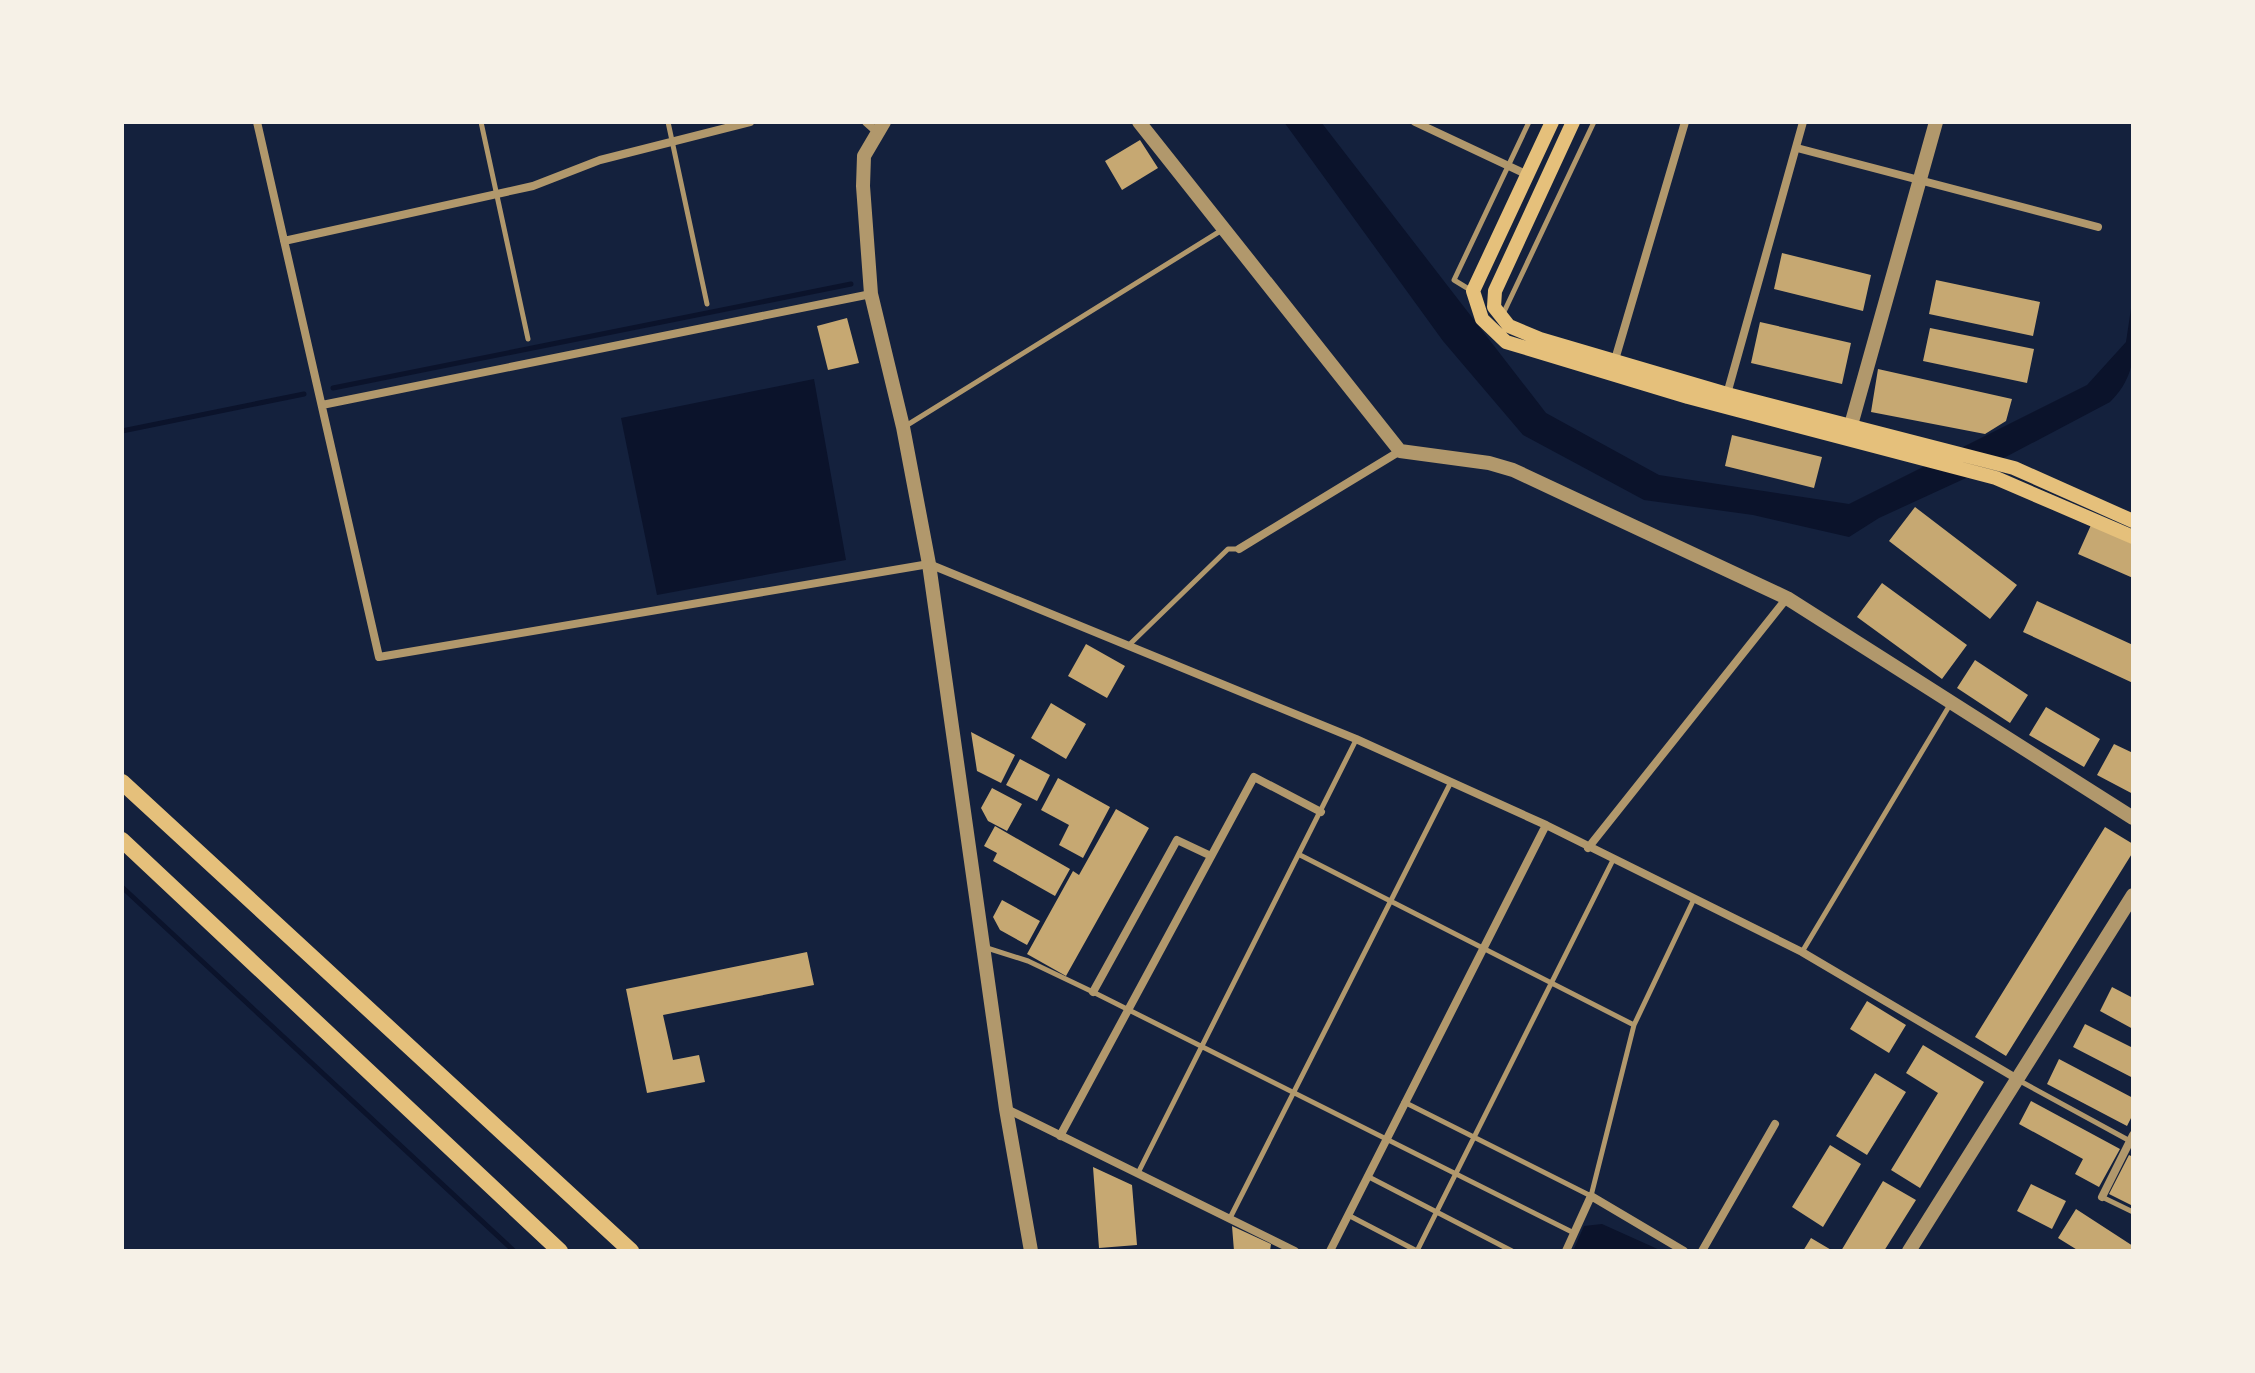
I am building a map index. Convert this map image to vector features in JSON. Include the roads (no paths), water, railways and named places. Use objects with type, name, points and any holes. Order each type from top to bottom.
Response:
[{"type":"main road","points":[[1552,122],[1473,291],[1482,319],[1490,330],[1506,342],[1538,345],[1614,363],[2014,468],[2133,521]]},
{"type":"main road","points":[[1573,122],[1495,291],[1494,307],[1509,326],[1538,345],[1688,397],[1996,478],[2133,537]]},
{"type":"main road","points":[[122,782],[631,1251]]},
{"type":"main road","points":[[122,840],[560,1251]]},
{"type":"street","points":[[257,122],[379,657],[929,564],[1356,739],[1546,825],[1802,952],[2019,1080]]},
{"type":"street","points":[[284,241],[533,186],[600,160],[750,122]]},
{"type":"street","points":[[1139,122],[1400,451]]},
{"type":"street","points":[[1415,122],[1528,175]]},
{"type":"street","points":[[1614,363],[1685,122]]},
{"type":"street","points":[[1727,394],[1803,122]]},
{"type":"street","points":[[1851,425],[1936,122]]},
{"type":"street","points":[[875,125],[864,156],[863,186],[871,294],[903,427],[929,564],[1006,1109],[1031,1251]]},
{"type":"street","points":[[1797,148],[2098,227]]},
{"type":"street","points":[[322,405],[871,294]]},
{"type":"street","points":[[1239,549],[1400,451],[1489,463],[1513,470],[1787,598],[2133,818]]},
{"type":"street","points":[[1588,848],[1787,598]]},
{"type":"street","points":[[1060,1136],[1125,1010],[1254,777],[1321,812]]},
{"type":"street","points":[[1330,1251],[1383,1139],[1546,825]]},
{"type":"street","points":[[1093,992],[1177,840],[1211,856]]},
{"type":"street","points":[[1909,1251],[2133,895]]},
{"type":"street","points":[[1006,1109],[1295,1251]]},
{"type":"street","points":[[1702,1251],[1775,1124]]},
{"type":"street","points":[[2102,1197],[2132,1140]]},
{"type":"street","points":[[1566,1251],[1591,1196],[1684,1251]]},
{"type":"lane","points":[[481,122],[528,339]]},
{"type":"lane","points":[[668,122],[707,304]]},
{"type":"lane","points":[[1473,291],[1454,280],[1529,122]]},
{"type":"lane","points":[[1501,318],[1594,122]]},
{"type":"lane","points":[[903,427],[1226,228]]},
{"type":"lane","points":[[1129,645],[1228,549],[1239,549]]},
{"type":"lane","points":[[1802,952],[1951,702]]},
{"type":"lane","points":[[1138,1173],[1356,739]]},
{"type":"lane","points":[[1230,1218],[1451,782]]},
{"type":"lane","points":[[1300,855],[1634,1025]]},
{"type":"lane","points":[[1347,1215],[1417,1251],[1613,860]]},
{"type":"lane","points":[[1403,1102],[1591,1196],[1634,1025],[1694,899]]},
{"type":"lane","points":[[982,946],[1028,961],[1093,992],[1574,1233]]},
{"type":"lane","points":[[2019,1080],[2132,1140]]},
{"type":"lane","points":[[1366,1176],[1512,1251]]},
{"type":"lane","points":[[2102,1197],[2133,1212]]},
{"type":"water","points":[[1284,122],[1321,122],[1546,413],[1659,475],[1849,504],[2087,385],[2126,342],[2133,295],[2134,353],[2131,366],[2120,390],[2110,402],[1966,478],[1879,518],[1849,537],[1753,515],[1644,500],[1523,435],[1443,341]]},
{"type":"water","points":[[814,379],[846,560],[657,595],[621,418]]},
{"type":"water","points":[[1602,1224],[1662,1251],[1573,1251],[1584,1226]]},
{"type":"waterway","points":[[333,388],[851,284]]},
{"type":"waterway","points":[[122,431],[304,394]]},
{"type":"waterway","points":[[122,887],[514,1251]]}]
